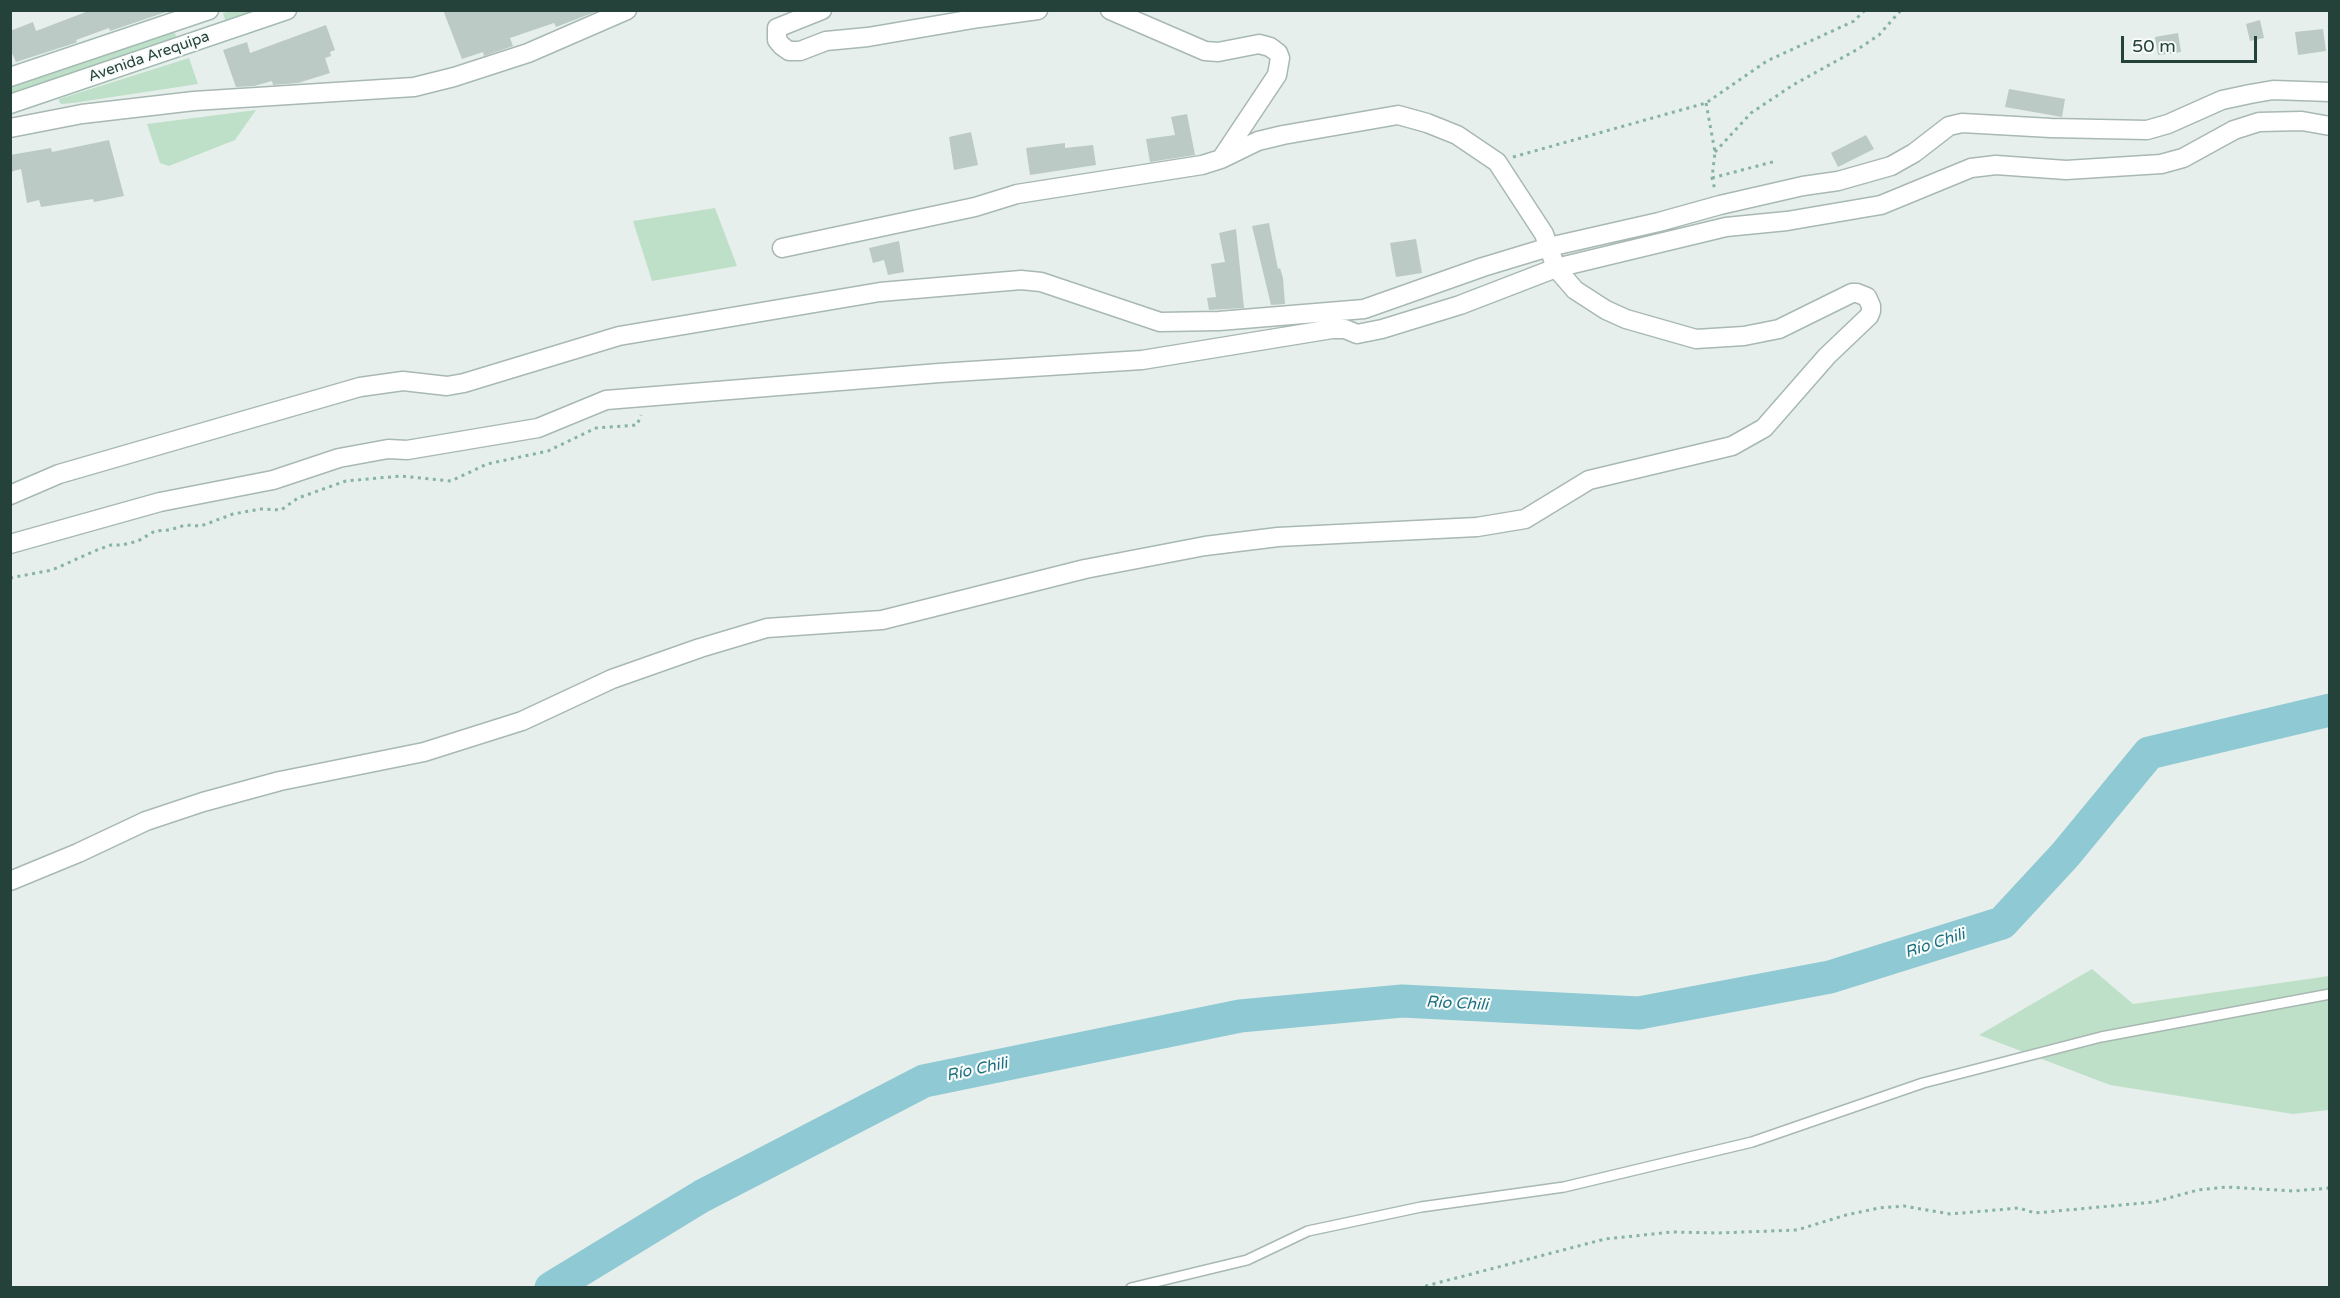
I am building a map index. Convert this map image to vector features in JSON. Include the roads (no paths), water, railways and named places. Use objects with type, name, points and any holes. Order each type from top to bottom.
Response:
[{"type":"street","name":"Avenida Arequipa","points":[[10,104],[287,10]]},
{"type":"street","points":[[10,128],[82,114],[194,101],[414,87],[454,77],[528,53],[627,10]]},
{"type":"street","points":[[822,10],[777,28],[777,40],[789,51],[800,51],[826,41],[868,37],[1038,10]]},
{"type":"street","points":[[1110,10],[1205,51],[1218,52],[1259,44],[1270,47],[1278,53],[1280,58],[1278,75],[1221,159]]},
{"type":"street","name":"Avenida Arequipa","points":[[10,77],[199,12]]},
{"type":"street","points":[[199,12],[204,39]]},
{"type":"street","points":[[10,495],[59,474],[360,387],[403,381],[447,386],[464,383],[619,336],[880,292],[1021,280],[1041,282],[1160,322],[1218,321],[1364,309],[1483,267],[1549,247],[1803,186],[1838,181],[1891,166],[1914,153],[1949,126],[1962,123],[2147,130],[2168,124],[2222,100],[2250,94],[2273,90],[2330,92]]},
{"type":"street","points":[[10,881],[147,821],[214,798],[280,781],[424,752],[522,721],[634,671],[767,628],[882,620],[1084,569],[1205,546],[1278,537],[1477,527],[1525,519],[1589,480],[1732,446],[1764,428],[1827,356],[1869,316],[1871,311],[1867,297],[1852,293],[1779,329],[1744,336],[1696,339],[1626,319],[1606,310],[1575,290],[1556,268],[1544,234],[1497,162],[1457,135],[1398,115],[1258,141],[1221,159],[1191,167],[1017,194],[975,207],[782,248]]},
{"type":"street","points":[[10,544],[160,502],[273,480],[339,458],[388,449],[407,450],[538,428],[606,400],[939,373],[1142,360],[1332,329],[1345,329],[1358,334],[1383,329],[1460,305],[1556,268],[1726,227],[1787,221],[1881,205],[1977,166],[1995,165],[2066,170],[2161,164],[2183,158],[2234,130],[2259,122],[2302,121],[2330,126]]},
{"type":"lane","points":[[1131,1287],[1247,1260],[1308,1231],[1421,1207],[1564,1187],[1752,1142],[1923,1083],[2101,1037],[2330,994]]},
{"type":"waterway","name":"Río Chili","points":[[551,1288],[702,1196],[924,1081],[1240,1016],[1402,1001],[1639,1013],[1830,977],[2002,923],[2065,855],[2149,753],[2330,710]]}]
